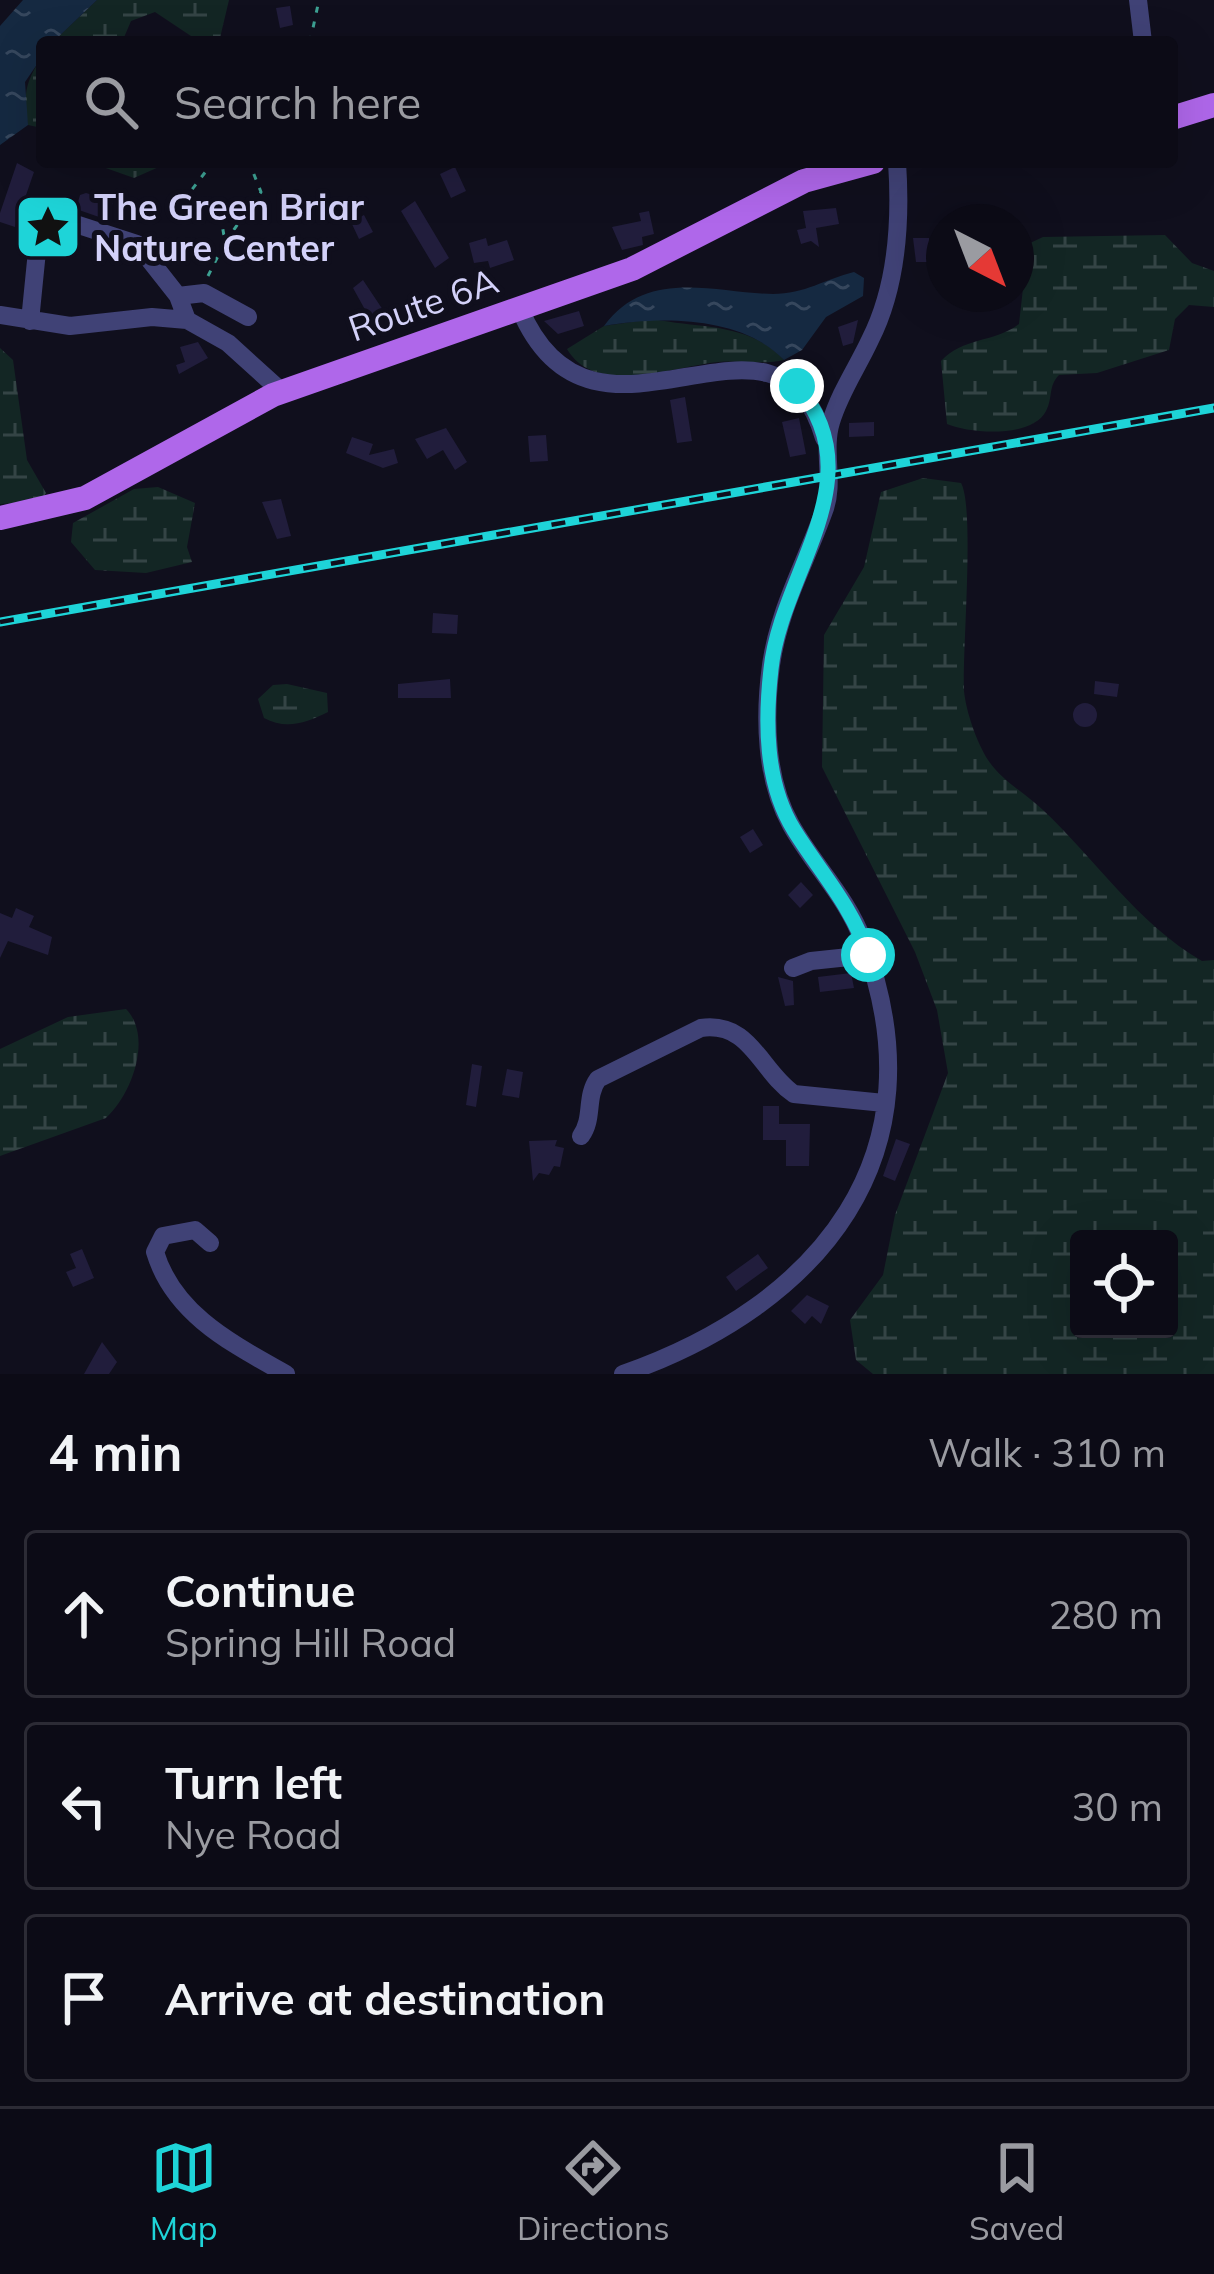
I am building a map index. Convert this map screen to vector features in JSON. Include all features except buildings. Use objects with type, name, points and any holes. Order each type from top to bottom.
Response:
[{"type":"main road","points":[[1178,116],[1214,106]]},
{"type":"main road","name":"Route 6A","points":[[0,518],[73,502],[122,482],[222,421],[282,392],[663,257],[804,181],[851,168]]},
{"type":"street","points":[[1138,0],[1142,36]]},
{"type":"street","points":[[825,442],[838,401],[871,339],[893,268],[897,168]]},
{"type":"street","points":[[31,321],[39,231],[55,218],[127,237],[178,296],[187,320]]},
{"type":"street","points":[[178,296],[204,293],[248,317]]},
{"type":"street","points":[[520,309],[550,362],[583,379],[623,385],[750,368],[769,371],[808,400],[825,442],[829,496],[778,623],[771,667],[769,752],[791,826],[836,888],[868,955],[884,1038],[884,1103],[872,1167],[803,1273],[752,1312],[623,1374]]},
{"type":"street","points":[[0,315],[70,326],[187,320],[228,343],[282,392]]},
{"type":"street","points":[[793,968],[811,961],[868,955]]},
{"type":"street","points":[[581,1136],[587,1128],[589,1091],[598,1078],[716,1026],[758,1050],[794,1094],[884,1103]]},
{"type":"street","points":[[210,1243],[195,1230],[164,1236],[155,1252],[160,1270],[187,1309],[221,1337],[286,1374]]},
{"type":"path","points":[[311,36],[319,0]]},
{"type":"path","points":[[208,168],[184,200],[220,212],[225,242]]},
{"type":"path","points":[[204,293],[225,242],[261,192],[251,168]]},
{"type":"green space","points":[[97,0],[229,0],[220,36],[191,36],[155,12],[131,21],[125,36],[59,36]]},
{"type":"green space","points":[[36,69],[36,127],[28,125],[29,82]]},
{"type":"green space","points":[[106,168],[156,168],[134,178]]},
{"type":"green space","points":[[1165,235],[1192,263],[1214,271],[1214,307],[1189,305],[1175,319],[1169,350],[1097,373],[1059,375],[1046,411],[1028,426],[985,431],[947,424],[941,361],[959,348],[1019,324],[1020,312],[1034,312],[1034,241],[1043,237]]},
{"type":"green space","points":[[653,319],[740,333],[784,360],[718,362],[616,376],[580,364],[567,349],[604,326]]},
{"type":"green space","points":[[0,348],[13,360],[27,460],[46,493],[41,501],[0,504]]},
{"type":"green space","points":[[923,478],[961,483],[968,550],[964,691],[984,753],[1157,929],[1202,961],[1214,960],[1214,1374],[873,1374],[856,1360],[850,1320],[883,1275],[895,1215],[948,1073],[937,1010],[915,952],[822,767],[824,635],[864,567],[881,492]]},
{"type":"green space","points":[[158,487],[195,503],[187,547],[192,562],[146,573],[95,570],[71,542],[73,523],[134,489]]},
{"type":"green space","points":[[273,685],[327,693],[328,712],[296,724],[264,718],[258,699]]},
{"type":"green space","points":[[126,1009],[138,1034],[138,1049],[131,1080],[115,1108],[106,1118],[0,1156],[0,1049],[68,1017]]},
{"type":"water","points":[[23,0],[97,0],[59,36],[36,36],[36,66],[25,82],[28,125],[0,145],[0,26]]},
{"type":"water","points":[[854,272],[864,278],[863,296],[826,317],[802,350],[784,360],[767,345],[724,327],[675,321],[604,326],[640,296],[661,290],[784,293]]},
{"type":"railway","points":[[0,622],[1214,408]]},
{"type":"place","name":"The Green Briar Nature Center","points":[[48,227]]},
{"type":"route","points":[[797,386],[817,414],[825,442],[829,496],[778,623],[769,692],[769,752],[791,826],[847,906],[868,955]]}]
